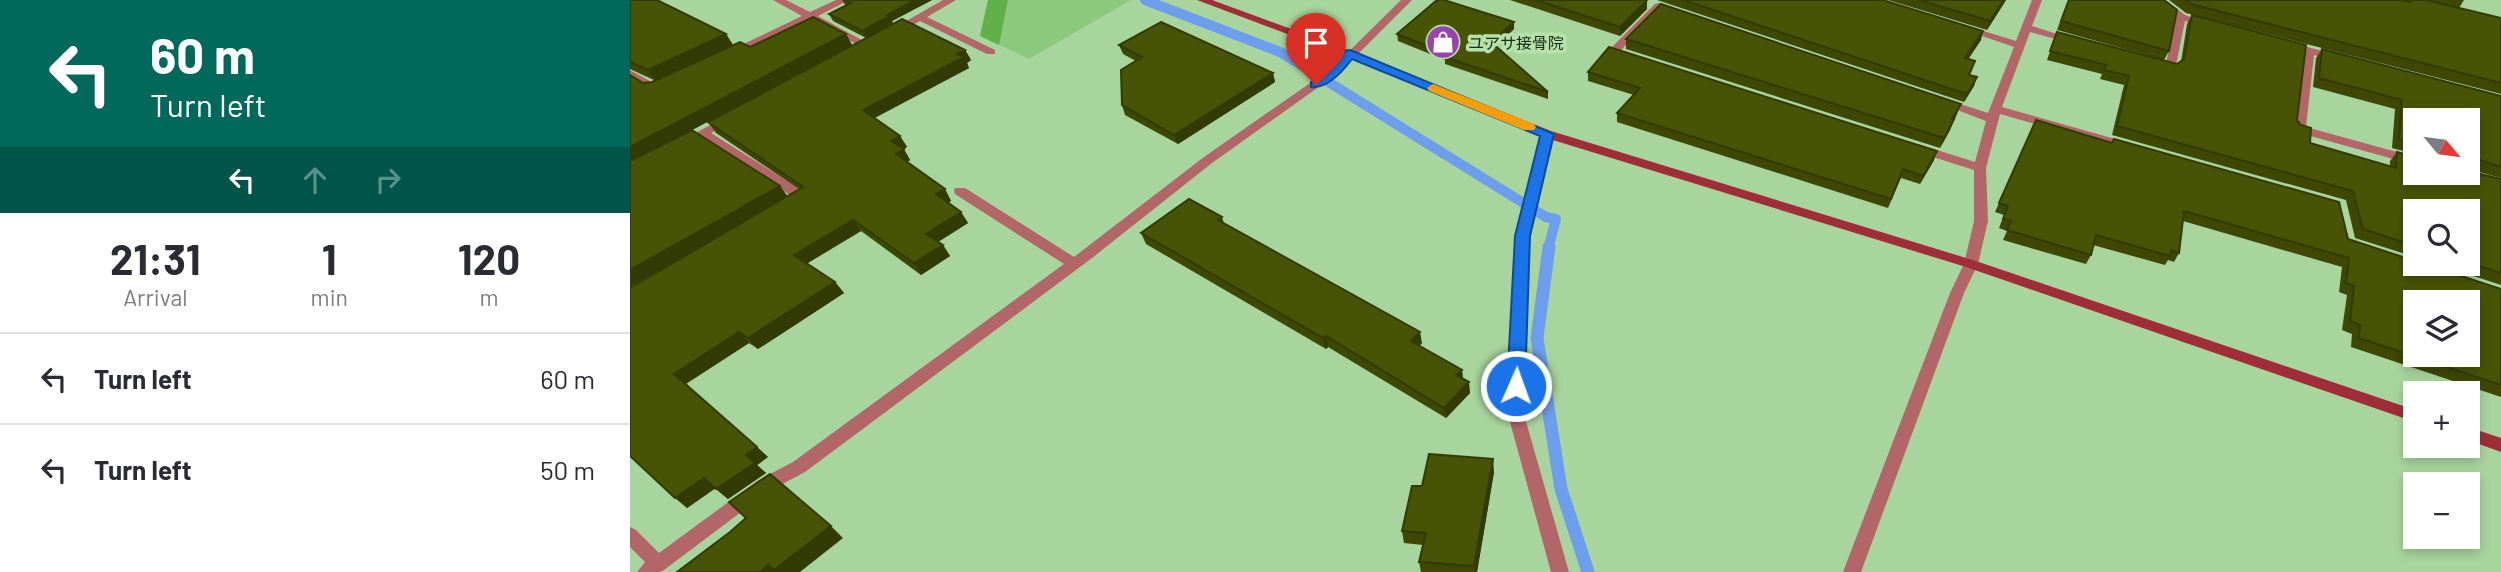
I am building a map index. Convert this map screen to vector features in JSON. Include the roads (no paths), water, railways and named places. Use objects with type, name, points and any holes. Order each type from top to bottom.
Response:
[{"type":"street","points":[[778,0],[810,16],[877,40]]},
{"type":"street","points":[[715,61],[844,0]]},
{"type":"street","points":[[854,52],[951,0]]},
{"type":"street","points":[[1202,0],[1350,54],[1547,134],[1971,264],[2403,412]]},
{"type":"street","points":[[630,535],[652,568],[763,486],[799,467],[1074,264],[1208,160],[1338,69],[1350,54],[1407,0]]},
{"type":"street","points":[[1852,572],[1957,293],[1971,264],[1981,221],[1980,168],[1994,114],[2037,0]]},
{"type":"street","points":[[2151,0],[2163,3],[2180,18],[2219,27]]},
{"type":"street","points":[[1640,60],[1614,51],[1654,5],[1672,11]]},
{"type":"street","points":[[919,17],[991,52]]},
{"type":"street","points":[[2144,60],[2171,68],[2180,18]]},
{"type":"street","points":[[1957,26],[2019,45]]},
{"type":"street","points":[[2025,27],[2091,46]]},
{"type":"street","points":[[2271,40],[2347,61]]},
{"type":"street","points":[[2309,51],[2300,129],[2403,158]]},
{"type":"street","points":[[630,73],[656,89],[668,84]]},
{"type":"street","points":[[1928,97],[2141,150]]},
{"type":"street","points":[[666,152],[737,114]]},
{"type":"street","points":[[702,133],[803,197],[780,210]]},
{"type":"street","points":[[1547,134],[1522,236],[1515,411],[1560,572]]},
{"type":"street","points":[[1906,144],[1980,168]]},
{"type":"street","points":[[960,191],[1074,264]]},
{"type":"street","points":[[2480,438],[2501,445]]},
{"type":"waterway","points":[[1145,0],[1280,52],[1546,217],[1556,219],[1548,249]]},
{"type":"waterway","points":[[1549,247],[1537,338],[1561,489],[1588,572]]},
{"type":"place","name":"ユアサ接骨院","points":[[1443,42]]}]
